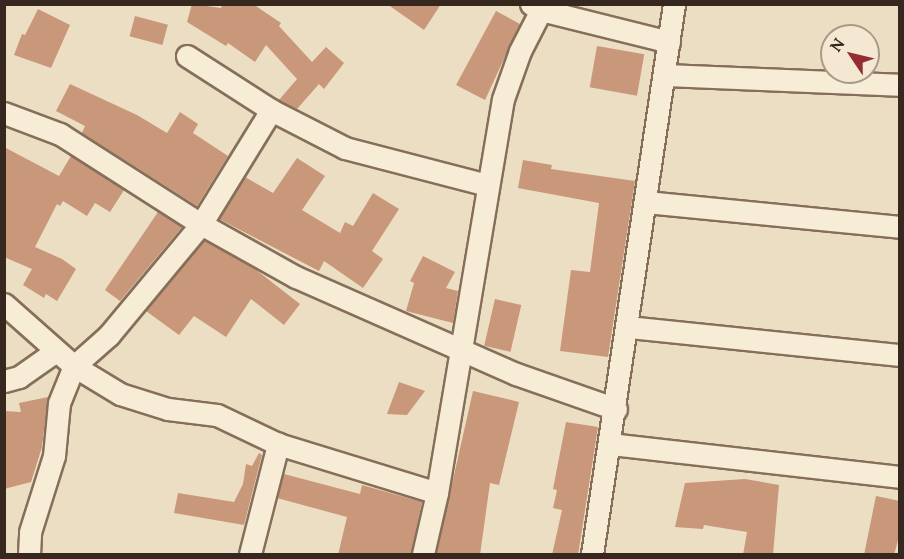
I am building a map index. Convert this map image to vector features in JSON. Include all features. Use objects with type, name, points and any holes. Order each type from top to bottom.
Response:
[{"type":"street","points":[[592,555],[611,444],[674,4]]},
{"type":"street","points":[[423,555],[437,493],[503,99],[536,7],[669,42]]},
{"type":"street","points":[[187,56],[271,110],[345,148],[487,185]]},
{"type":"street","points":[[664,75],[900,85]]},
{"type":"street","points":[[29,555],[30,532],[54,456],[59,403],[74,366],[109,335],[201,224],[271,110]]},
{"type":"street","points":[[4,112],[60,134],[201,224],[296,277],[516,374],[616,409]]},
{"type":"street","points":[[646,202],[900,227]]},
{"type":"street","points":[[4,304],[74,366],[120,394],[168,409],[217,415],[278,444],[437,493]]},
{"type":"street","points":[[628,327],[900,356]]},
{"type":"street","points":[[4,381],[19,377],[56,351]]},
{"type":"street","points":[[250,555],[278,444]]},
{"type":"street","points":[[611,444],[900,477]]},
{"type":"building","points":[[192,4],[221,8],[223,4],[253,4],[281,23],[279,26],[312,62],[326,47],[344,63],[324,89],[319,84],[297,109],[279,100],[297,79],[266,45],[255,62],[228,43],[226,46],[187,22]]},
{"type":"building","points":[[387,4],[441,4],[424,30]]},
{"type":"building","points":[[38,9],[70,25],[51,68],[14,55],[22,34],[25,35]]},
{"type":"building","points":[[496,11],[520,24],[485,100],[456,85]]},
{"type":"building","points":[[135,16],[168,25],[162,45],[130,36]]},
{"type":"building","points":[[597,46],[644,54],[637,96],[590,87]]},
{"type":"building","points":[[70,84],[137,115],[167,133],[180,112],[198,124],[193,133],[228,156],[197,206],[82,133],[85,126],[56,111]]},
{"type":"building","points":[[4,147],[59,176],[71,156],[124,190],[110,212],[95,203],[87,216],[63,201],[60,206],[57,204],[35,247],[62,259],[76,269],[57,301],[46,294],[44,298],[23,285],[32,269],[4,257]]},
{"type":"building","points":[[297,158],[325,176],[302,210],[340,233],[345,222],[353,226],[373,193],[399,209],[372,251],[383,259],[363,288],[324,261],[319,271],[219,219],[245,177],[273,193]]},
{"type":"building","points":[[523,160],[552,165],[551,169],[635,181],[608,357],[560,351],[571,270],[590,272],[599,203],[518,188]]},
{"type":"building","points":[[158,212],[182,227],[120,301],[105,290]]},
{"type":"building","points":[[204,240],[255,269],[300,304],[284,325],[251,299],[226,337],[194,316],[179,335],[146,311]]},
{"type":"building","points":[[423,256],[455,272],[446,288],[458,291],[453,323],[406,311],[414,283],[410,281]]},
{"type":"building","points":[[495,299],[521,305],[511,352],[484,346]]},
{"type":"building","points":[[399,382],[425,391],[407,415],[387,414]]},
{"type":"building","points":[[473,391],[519,402],[499,485],[490,483],[480,555],[436,555]]},
{"type":"building","points":[[48,397],[42,447],[31,482],[4,489],[4,411],[21,412],[19,403]]},
{"type":"building","points":[[566,422],[598,427],[578,555],[552,555],[562,510],[553,508],[557,490],[553,489]]},
{"type":"building","points":[[259,453],[262,455],[244,525],[174,513],[178,493],[234,502],[243,484],[246,464],[252,466]]},
{"type":"building","points":[[284,474],[360,494],[362,485],[422,502],[411,555],[338,555],[347,517],[277,498]]},
{"type":"building","points":[[745,479],[779,485],[773,555],[743,555],[747,532],[704,525],[703,529],[675,527],[685,483]]},
{"type":"building","points":[[876,496],[900,501],[900,533],[894,555],[864,555]]}]
